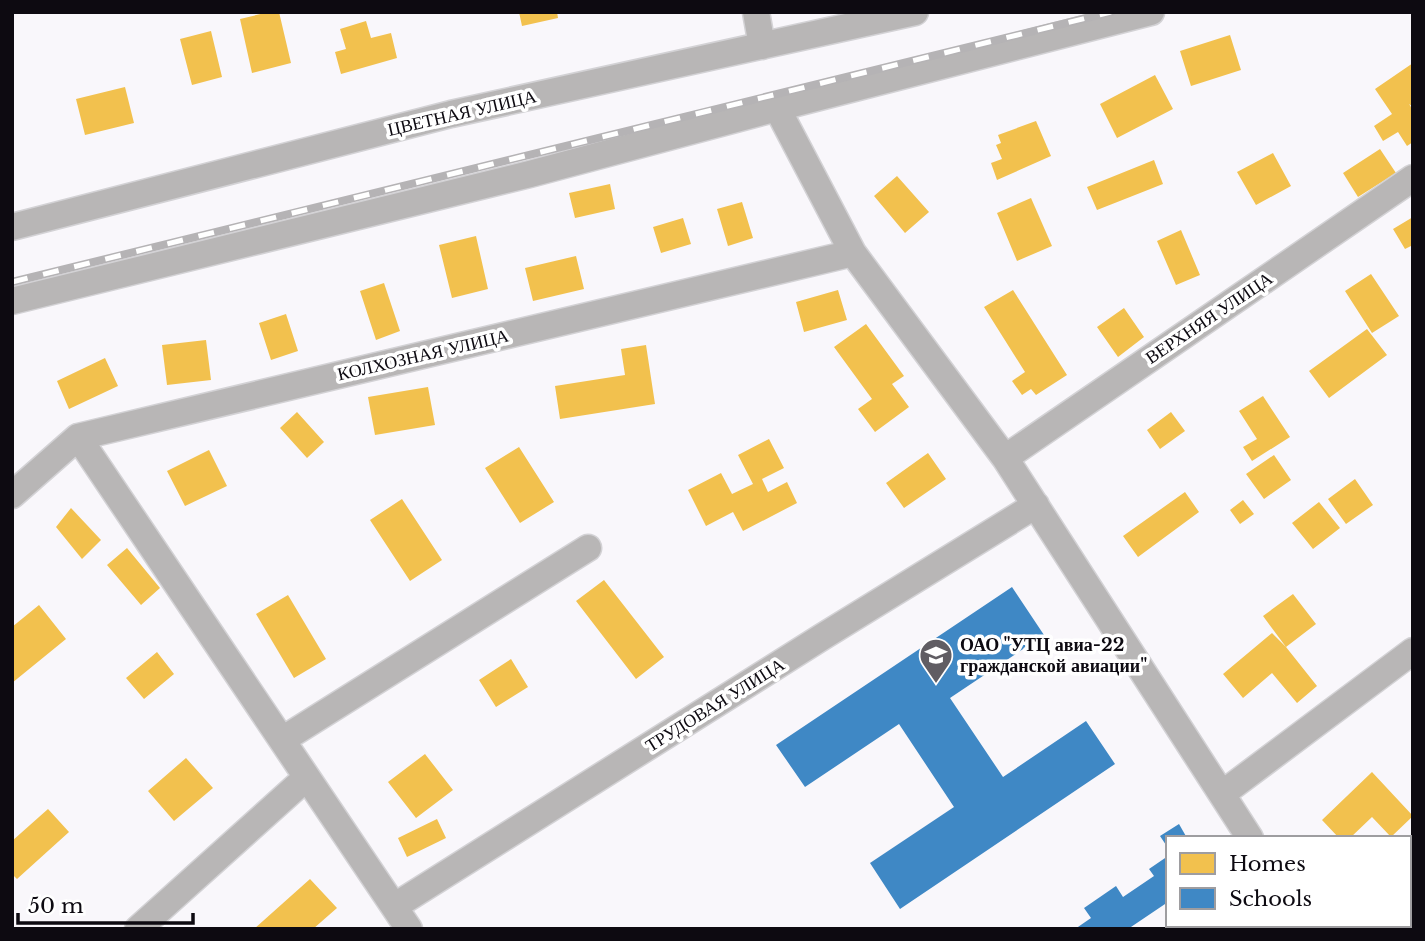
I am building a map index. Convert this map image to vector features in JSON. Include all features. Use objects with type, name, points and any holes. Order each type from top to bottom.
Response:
[{"type":"street","points":[[756,12],[762,46]]},
{"type":"street","name":"ЦВЕТНАЯ УЛИЦА","points":[[12,227],[451,114],[915,12]]},
{"type":"street","points":[[12,302],[530,174],[1151,12]]},
{"type":"street","points":[[777,108],[853,253],[1005,458],[1249,836]]},
{"type":"street","name":"ВЕРХНЯЯ УЛИЦА","points":[[1005,458],[1413,178]]},
{"type":"street","name":"КОЛХОЗНАЯ УЛИЦА","points":[[12,495],[78,437],[853,253]]},
{"type":"street","points":[[78,437],[409,929]]},
{"type":"street","name":"ТРУДОВАЯ УЛИЦА","points":[[395,906],[1036,505]]},
{"type":"street","points":[[282,740],[588,548]]},
{"type":"street","points":[[1222,794],[1413,651]]},
{"type":"street","points":[[138,929],[306,778]]},
{"type":"building: Homes","points":[[279,12],[291,63],[252,73],[240,19]]},
{"type":"building: Homes","points":[[519,12],[557,12],[558,18],[522,26]]},
{"type":"building: Homes","points":[[366,21],[371,38],[391,33],[397,58],[341,74],[335,52],[346,49],[340,29]]},
{"type":"building: Homes","points":[[211,31],[222,77],[192,85],[180,39]]},
{"type":"building: Homes","points":[[1230,35],[1241,70],[1191,86],[1180,51]]},
{"type":"building: Homes","points":[[1413,63],[1413,107],[1409,104],[1413,110],[1413,142],[1407,146],[1398,132],[1383,141],[1374,126],[1392,114],[1375,89]]},
{"type":"building: Homes","points":[[1155,75],[1173,109],[1117,138],[1100,104]]},
{"type":"building: Homes","points":[[125,87],[134,123],[85,135],[76,99]]},
{"type":"building: Homes","points":[[1036,121],[1051,156],[997,180],[991,163],[1002,159],[996,145],[1001,143],[998,135]]},
{"type":"building: Homes","points":[[1380,149],[1396,173],[1358,197],[1343,173]]},
{"type":"building: Homes","points":[[1273,153],[1291,186],[1256,205],[1237,172]]},
{"type":"building: Homes","points":[[1154,160],[1163,184],[1097,210],[1087,187]]},
{"type":"building: Homes","points":[[897,176],[929,212],[905,233],[874,196]]},
{"type":"building: Homes","points":[[610,184],[615,209],[575,218],[569,193]]},
{"type":"building: Homes","points":[[1031,198],[1052,246],[1017,261],[997,213]]},
{"type":"building: Homes","points":[[742,202],[753,238],[728,246],[717,209]]},
{"type":"building: Homes","points":[[1413,217],[1413,245],[1405,249],[1393,229]]},
{"type":"building: Homes","points":[[683,218],[691,244],[661,253],[653,227]]},
{"type":"building: Homes","points":[[1181,230],[1200,275],[1176,285],[1157,241]]},
{"type":"building: Homes","points":[[476,236],[488,289],[452,298],[439,245]]},
{"type":"building: Homes","points":[[576,256],[584,289],[533,301],[525,268]]},
{"type":"building: Homes","points":[[1371,274],[1399,316],[1372,333],[1345,291]]},
{"type":"building: Homes","points":[[384,283],[400,331],[376,340],[360,291]]},
{"type":"building: Homes","points":[[838,290],[847,320],[804,332],[796,302]]},
{"type":"building: Homes","points":[[1013,290],[1067,375],[1036,395],[1031,389],[1022,395],[1012,381],[1025,372],[984,307]]},
{"type":"building: Homes","points":[[1124,308],[1144,337],[1118,357],[1097,327]]},
{"type":"building: Homes","points":[[286,314],[298,351],[271,360],[259,323]]},
{"type":"building: Homes","points":[[866,324],[904,376],[892,384],[909,407],[875,432],[858,409],[872,399],[834,347]]},
{"type":"building: Homes","points":[[1367,329],[1387,355],[1329,398],[1309,371]]},
{"type":"building: Homes","points":[[206,340],[211,380],[167,385],[162,345]]},
{"type":"building: Homes","points":[[646,345],[655,404],[560,419],[555,386],[625,375],[621,349]]},
{"type":"building: Homes","points":[[105,358],[118,386],[69,409],[57,381]]},
{"type":"building: Homes","points":[[428,387],[435,425],[375,435],[368,397]]},
{"type":"building: Homes","points":[[1263,396],[1290,437],[1252,461],[1243,447],[1257,439],[1239,411]]},
{"type":"building: Homes","points":[[297,412],[324,442],[307,458],[280,428]]},
{"type":"building: Homes","points":[[1171,412],[1185,431],[1160,449],[1147,430]]},
{"type":"building: Homes","points":[[769,439],[784,468],[762,479],[768,492],[787,482],[797,503],[743,531],[733,512],[706,526],[688,490],[721,473],[732,494],[753,484],[738,455]]},
{"type":"building: Homes","points":[[519,447],[554,502],[520,523],[485,468]]},
{"type":"building: Homes","points":[[209,450],[227,486],[185,506],[167,471]]},
{"type":"building: Homes","points":[[928,453],[946,479],[904,508],[886,483]]},
{"type":"building: Homes","points":[[1274,455],[1291,480],[1264,499],[1246,474]]},
{"type":"building: Homes","points":[[1355,479],[1373,505],[1346,524],[1328,499]]},
{"type":"building: Homes","points":[[1185,492],[1199,512],[1138,557],[1123,536]]},
{"type":"building: Homes","points":[[402,499],[442,560],[410,581],[370,520]]},
{"type":"building: Homes","points":[[1243,500],[1254,514],[1240,524],[1230,510]]},
{"type":"building: Homes","points":[[1319,502],[1340,528],[1313,549],[1292,523]]},
{"type":"building: Homes","points":[[71,508],[101,540],[82,559],[56,527]]},
{"type":"building: Homes","points":[[127,548],[160,588],[141,605],[107,565]]},
{"type":"building: Homes","points":[[604,580],[664,657],[636,679],[576,601]]},
{"type":"building: Homes","points":[[1293,594],[1316,624],[1286,647],[1263,616]]},
{"type":"building: Homes","points":[[288,595],[326,659],[294,678],[256,614]]},
{"type":"building: Homes","points":[[39,605],[66,639],[12,683],[12,627]]},
{"type":"building: Homes","points":[[1272,633],[1317,686],[1297,703],[1272,673],[1243,698],[1223,674]]},
{"type":"building: Homes","points":[[157,652],[174,674],[144,699],[126,678]]},
{"type":"building: Homes","points":[[511,659],[528,687],[496,707],[479,680]]},
{"type":"building: Homes","points":[[425,754],[453,790],[416,818],[388,782]]},
{"type":"building: Homes","points":[[186,758],[213,788],[174,821],[148,791]]},
{"type":"building: Homes","points":[[1372,772],[1413,816],[1392,836],[1372,817],[1352,836],[1337,836],[1322,820]]},
{"type":"building: Homes","points":[[48,809],[69,832],[17,879],[12,874],[12,841]]},
{"type":"building: Homes","points":[[437,819],[446,838],[407,857],[398,838]]},
{"type":"building: Homes","points":[[310,879],[337,908],[313,929],[254,929]]},
{"type":"building: Schools","points":[[1012,587],[1044,635],[950,698],[1003,777],[1086,721],[1115,764],[900,909],[870,863],[954,807],[899,724],[805,787],[776,745]]},
{"type":"building: Schools","points":[[1179,824],[1186,836],[1166,836],[1166,845],[1160,836]]},
{"type":"building: Schools","points":[[1166,857],[1166,903],[1128,929],[1075,929],[1091,918],[1084,908],[1116,886],[1123,897],[1154,876],[1149,869]]},
{"type":"railway","points":[[12,282],[1111,12]]},
{"type":"place","name":"ОАО \"УТЦ авиа-22 гражданской авиации\"","points":[[936,685]]}]
